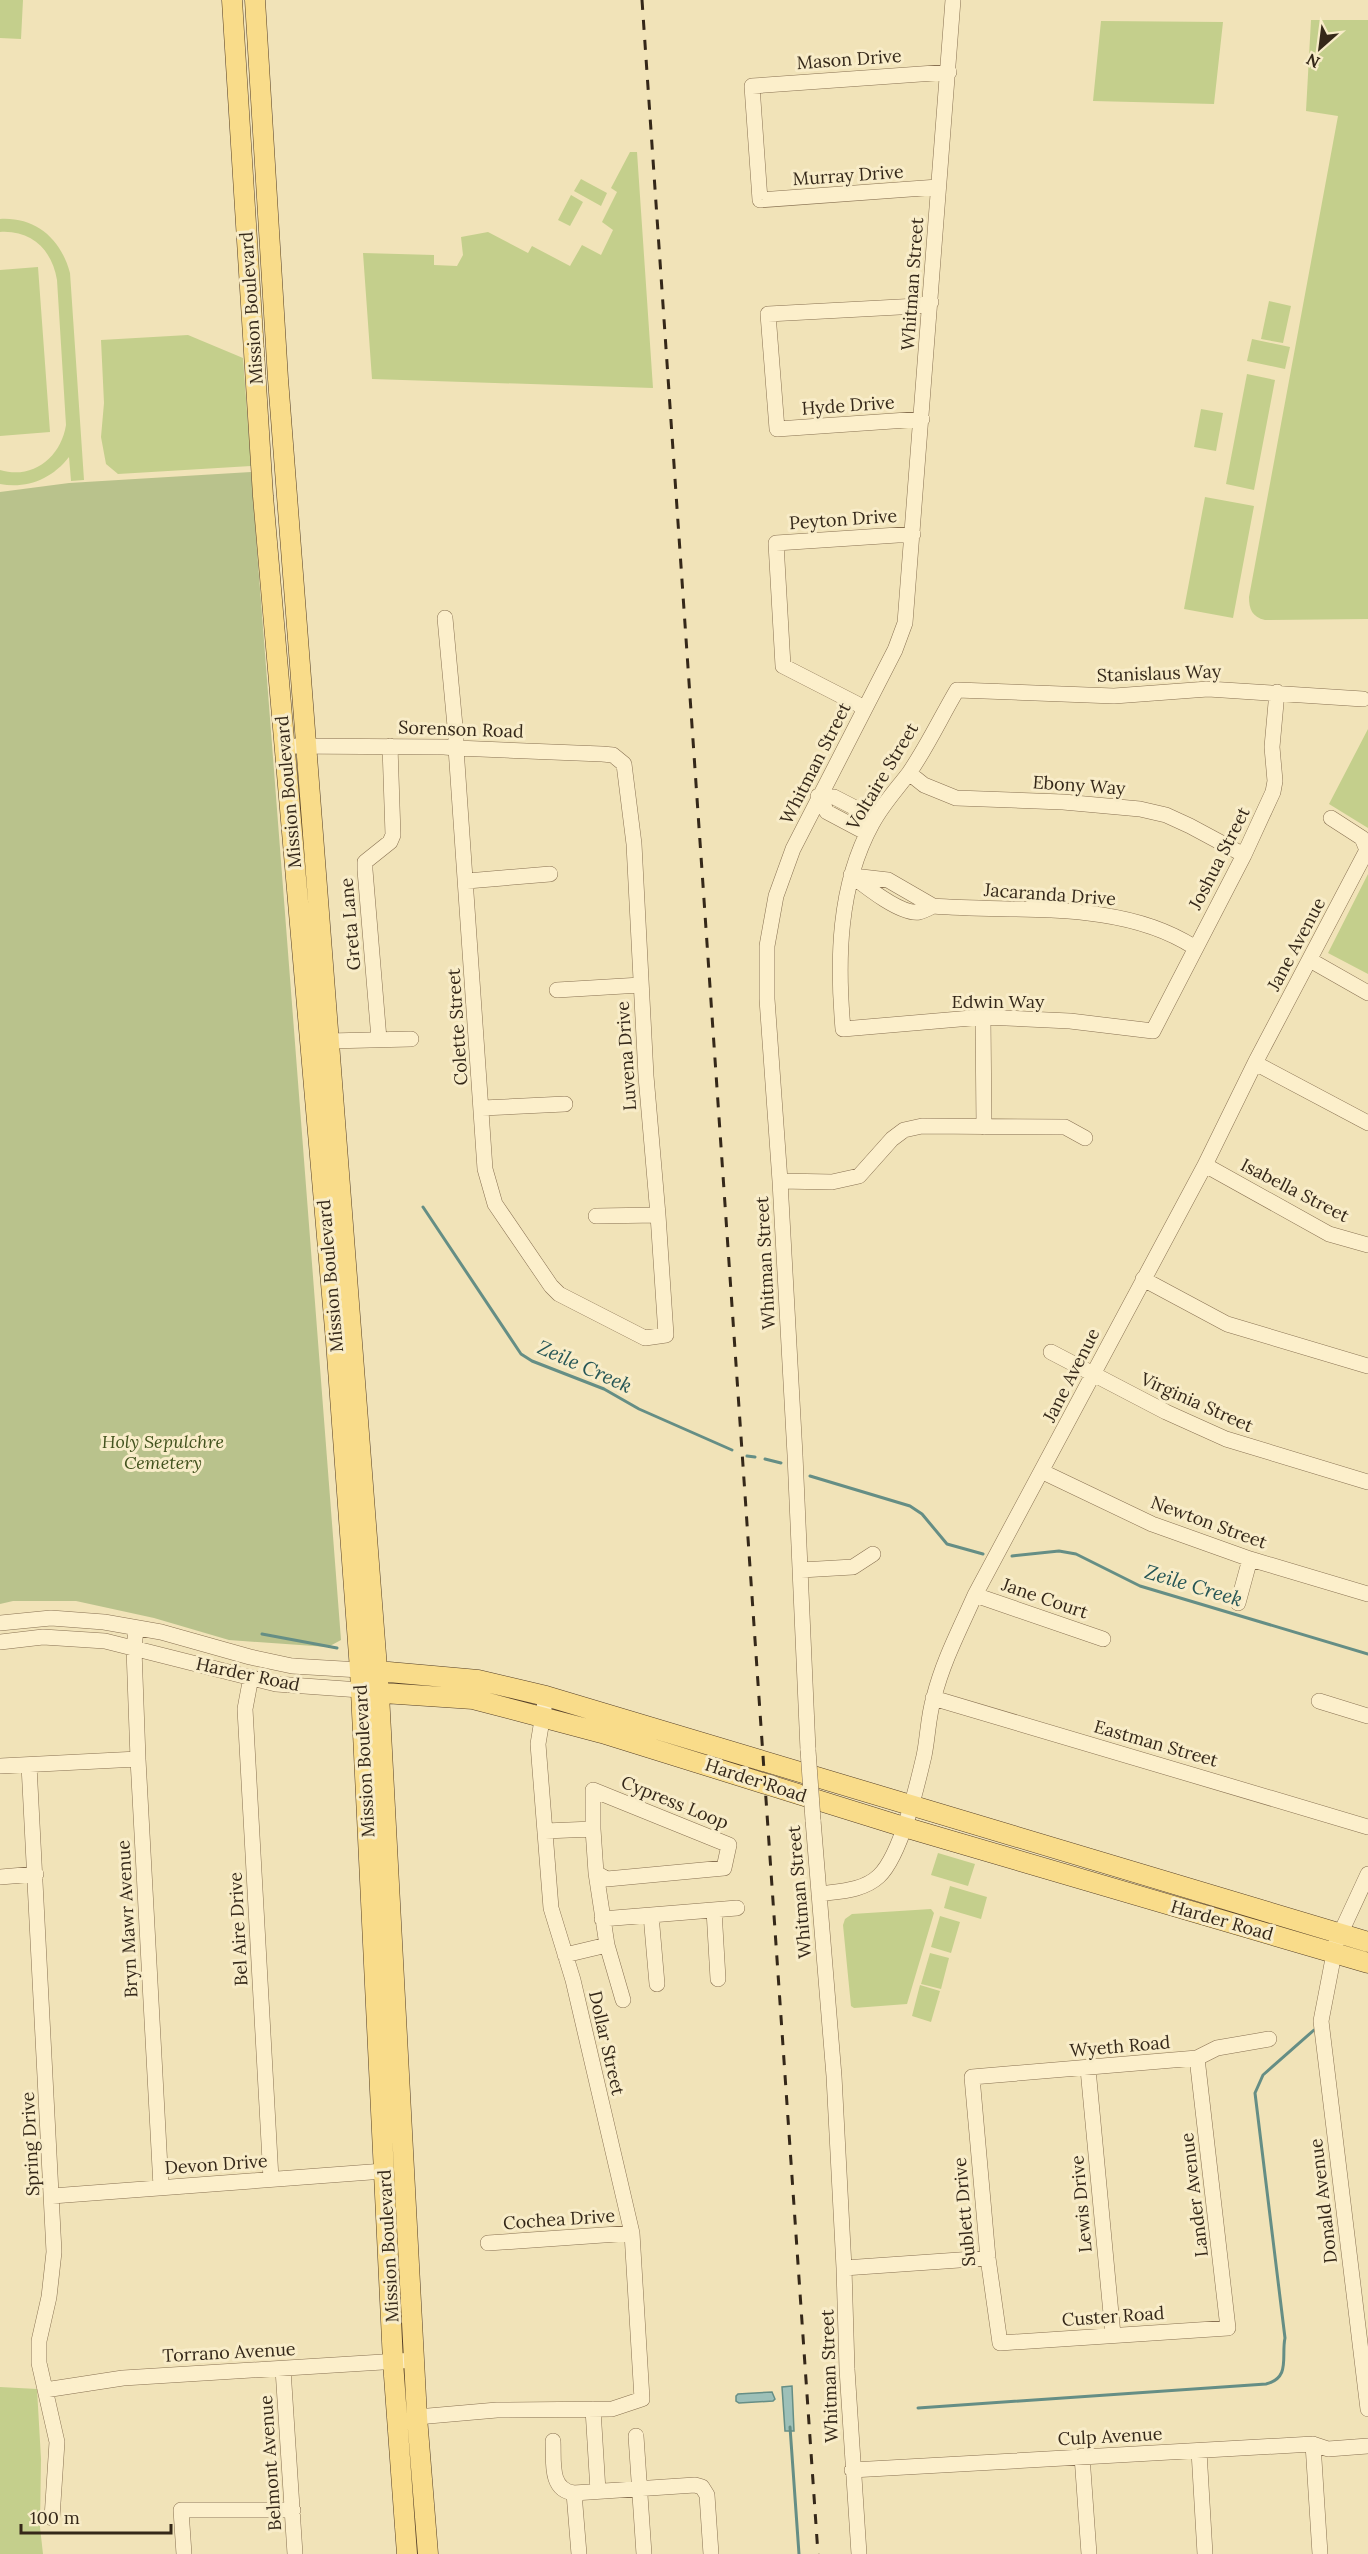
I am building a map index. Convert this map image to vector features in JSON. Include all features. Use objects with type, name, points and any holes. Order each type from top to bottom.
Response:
[{"type":"main road","name":"Mission Boulevard","points":[[232,0],[255,381],[284,746],[330,1282],[368,1670]]},
{"type":"main road","name":"Mission Boulevard","points":[[255,0],[282,436],[352,1348],[369,1692],[384,2171],[393,2362],[407,2554]]},
{"type":"main road","points":[[235,55],[258,54]]},
{"type":"main road","points":[[255,381],[273,428],[282,436]]},
{"type":"main road","points":[[330,1282],[341,1303],[344,1341],[347,1347],[352,1348]]},
{"type":"main road","name":"Harder Road","points":[[368,1670],[478,1680],[546,1696],[1368,1942]]},
{"type":"main road","name":"Mission Boulevard","points":[[369,1692],[428,2554]]},
{"type":"main road","name":"Harder Road","points":[[369,1692],[473,1698],[645,1745],[904,1827],[1368,1963]]},
{"type":"street","name":"Whitman Street","points":[[859,2554],[852,2470],[834,2076],[808,1750],[801,1570],[780,1181],[767,999],[767,946],[776,896],[783,873],[818,796],[895,650],[905,623],[953,0]]},
{"type":"street","name":"Mason Drive","points":[[760,200],[752,86],[949,72]]},
{"type":"street","name":"Murray Drive","points":[[760,200],[938,188]]},
{"type":"street","name":"Hyde Drive","points":[[922,419],[777,429],[768,314],[918,306],[931,302]]},
{"type":"street","name":"Peyton Drive","points":[[865,708],[783,666],[776,543],[913,534]]},
{"type":"street","name":"Colette Street","points":[[445,618],[467,881],[485,1169],[492,1198],[551,1286],[567,1300],[645,1338],[666,1335]]},
{"type":"street","name":"Stanislaus Way","points":[[957,690],[1114,696],[1208,689],[1363,699]]},
{"type":"street","name":"Voltaire Street","points":[[843,1029],[838,968],[851,875],[871,826],[893,790],[909,773],[957,690]]},
{"type":"street","name":"Joshua Street","points":[[1153,1031],[1194,947],[1244,855],[1273,792],[1275,781],[1272,747],[1278,692]]},
{"type":"street","name":"Sorenson Road","points":[[284,746],[390,746],[613,755],[624,764],[627,773]]},
{"type":"street","name":"Greta Lane","points":[[379,1039],[364,870],[365,862],[384,847],[393,835],[390,746]]},
{"type":"street","name":"Luvena Drive","points":[[627,773],[634,844],[646,1076],[666,1335]]},
{"type":"street","name":"Ebony Way","points":[[909,773],[924,785],[956,798],[1063,802],[1140,809],[1166,815],[1244,855]]},
{"type":"street","points":[[818,796],[827,812],[859,829],[871,826]]},
{"type":"street","points":[[1331,818],[1362,838],[1367,850]]},
{"type":"street","name":"Jane Avenue","points":[[819,1894],[854,1889],[878,1877],[891,1859],[904,1827],[924,1755],[933,1698],[945,1659],[975,1595],[1043,1472],[1205,1165],[1255,1063],[1367,850]]},
{"type":"street","points":[[467,881],[550,874]]},
{"type":"street","name":"Jacaranda Drive","points":[[851,875],[871,891],[906,910],[918,912],[933,906],[1089,913],[1122,917],[1174,934],[1194,947]]},
{"type":"street","points":[[1310,960],[1368,993]]},
{"type":"street","points":[[556,990],[641,985]]},
{"type":"street","points":[[983,1017],[984,1127]]},
{"type":"street","name":"Edwin Way","points":[[843,1029],[983,1017],[1070,1021],[1153,1031]]},
{"type":"street","points":[[329,1041],[411,1040]]},
{"type":"street","points":[[1255,1063],[1368,1123]]},
{"type":"street","points":[[482,1108],[564,1104]]},
{"type":"street","points":[[780,1181],[832,1182],[859,1176],[892,1139],[904,1130],[922,1126],[1065,1127],[1085,1138]]},
{"type":"street","name":"Isabella Street","points":[[1205,1165],[1329,1234],[1368,1245]]},
{"type":"street","points":[[596,1216],[658,1215]]},
{"type":"street","points":[[1143,1279],[1227,1324],[1368,1366]]},
{"type":"street","name":"Virginia Street","points":[[1051,1352],[1166,1412],[1226,1439],[1368,1482]]},
{"type":"street","name":"Newton Street","points":[[1043,1472],[1152,1524],[1250,1559],[1368,1594]]},
{"type":"street","points":[[801,1570],[853,1567],[873,1554]]},
{"type":"street","points":[[1238,1603],[1250,1559]]},
{"type":"street","name":"Jane Court","points":[[975,1595],[1103,1638]]},
{"type":"street","name":"Harder Road","points":[[0,1623],[51,1618],[104,1622],[161,1632],[250,1657],[292,1666],[368,1670]]},
{"type":"street","points":[[134,1649],[136,1629]]},
{"type":"street","name":"Harder Road","points":[[0,1642],[43,1637],[105,1641],[285,1685],[369,1692]]},
{"type":"street","name":"Bryn Mawr Avenue","points":[[134,1649],[161,2187]]},
{"type":"street","name":"Bel Aire Drive","points":[[250,1677],[245,1709],[271,2179]]},
{"type":"street","name":"Dollar Street","points":[[546,1696],[538,1744],[551,1908],[565,1955],[632,2233],[642,2399],[612,2409],[593,2409]]},
{"type":"street","name":"Eastman Street","points":[[933,1698],[1368,1827]]},
{"type":"street","points":[[1319,1701],[1368,1716]]},
{"type":"street","points":[[0,1766],[138,1759]]},
{"type":"street","name":"Spring Drive","points":[[29,1765],[54,2252],[49,2297],[39,2341],[39,2363],[57,2442],[52,2518]]},
{"type":"street","name":"Cypress Loop","points":[[593,1790],[729,1845],[724,1868],[607,1878],[596,1873],[593,1829],[593,1790]]},
{"type":"street","points":[[545,1831],[593,1829]]},
{"type":"street","points":[[596,1873],[607,1945],[623,2000]]},
{"type":"street","points":[[0,1876],[36,1874]]},
{"type":"street","name":"Donald Avenue","points":[[1368,1874],[1339,1933],[1323,2005],[1322,2035],[1368,2409]]},
{"type":"street","points":[[602,1919],[737,1908]]},
{"type":"street","points":[[714,1910],[718,1979]]},
{"type":"street","points":[[651,1915],[657,1984]]},
{"type":"street","points":[[565,1955],[607,1945]]},
{"type":"street","name":"Wyeth Road","points":[[972,2077],[1197,2058],[1217,2048],[1269,2039]]},
{"type":"street","name":"Lander Avenue","points":[[1197,2058],[1228,2328]]},
{"type":"street","name":"Lewis Drive","points":[[1088,2069],[1113,2335]]},
{"type":"street","name":"Sublett Drive","points":[[972,2077],[988,2258],[1000,2343]]},
{"type":"street","name":"Devon Drive","points":[[52,2196],[384,2171]]},
{"type":"street","name":"Cochea Drive","points":[[488,2243],[632,2233]]},
{"type":"street","points":[[844,2268],[988,2258]]},
{"type":"street","name":"Custer Road","points":[[1000,2343],[1228,2328]]},
{"type":"street","name":"Torrano Avenue","points":[[45,2390],[123,2378],[415,2360]]},
{"type":"street","name":"Belmont Avenue","points":[[283,2369],[296,2554]]},
{"type":"street","points":[[417,2417],[497,2410],[593,2409],[597,2491]]},
{"type":"street","points":[[636,2436],[644,2554]]},
{"type":"street","points":[[553,2441],[556,2483],[564,2492],[695,2485],[702,2487],[707,2495],[711,2554]]},
{"type":"street","points":[[1313,2444],[1320,2554]]},
{"type":"street","name":"Culp Avenue","points":[[852,2470],[1313,2444],[1328,2449],[1368,2446]]},
{"type":"street","points":[[1199,2451],[1205,2554]]},
{"type":"street","points":[[1082,2456],[1089,2554]]},
{"type":"street","points":[[574,2493],[579,2554]]},
{"type":"street","points":[[184,2554],[181,2510],[292,2510]]},
{"type":"green space","points":[[0,0],[23,0],[21,39],[0,38]]},
{"type":"green space","points":[[1311,20],[1368,20],[1368,619],[1265,620],[1252,612],[1249,597],[1338,116],[1306,111]]},
{"type":"green space","points":[[1101,21],[1223,22],[1214,104],[1093,101]]},
{"type":"green space","points":[[630,152],[637,152],[653,388],[372,379],[363,253],[434,255],[434,265],[457,266],[463,255],[461,237],[488,232],[528,253],[532,246],[570,266],[582,245],[601,255],[613,230],[602,222],[617,192],[611,188]]},
{"type":"green space","points":[[581,179],[607,193],[601,206],[574,191]]},
{"type":"green space","points":[[571,195],[583,202],[570,226],[558,220]]},
{"type":"green space","points":[[0,219],[25,222],[45,232],[60,250],[70,273],[84,480],[71,481],[69,457],[55,471],[38,481],[20,485],[0,484],[0,470],[24,472],[34,469],[52,456],[63,437],[66,425],[57,280],[54,269],[45,251],[31,238],[22,234],[0,232]]},
{"type":"green space","points":[[38,267],[50,432],[0,436],[0,270]]},
{"type":"green space","points":[[1269,301],[1291,306],[1283,343],[1261,339]]},
{"type":"green space","points":[[188,335],[243,358],[251,466],[118,474],[106,464],[101,437],[104,403],[101,340]]},
{"type":"green space","points":[[1252,339],[1290,347],[1285,369],[1247,361]]},
{"type":"green space","points":[[1247,374],[1275,380],[1254,490],[1226,484]]},
{"type":"green space","points":[[1201,409],[1223,413],[1216,451],[1194,447]]},
{"type":"green space","name":"Holy Sepulchre Cemetery","points":[[251,472],[341,1640],[328,1647],[229,1640],[154,1618],[76,1601],[13,1601],[0,1604],[0,492],[69,483]]},
{"type":"green space","points":[[1205,497],[1254,506],[1233,618],[1184,609]]},
{"type":"green space","points":[[1368,729],[1368,828],[1329,804]]},
{"type":"green space","points":[[1368,874],[1368,974],[1328,953]]},
{"type":"green space","points":[[938,1853],[975,1864],[968,1886],[931,1875]]},
{"type":"green space","points":[[950,1886],[987,1897],[981,1919],[944,1908]]},
{"type":"green space","points":[[931,1909],[934,1913],[907,2004],[854,2008],[851,2006],[843,1925],[845,1919],[852,1914]]},
{"type":"green space","points":[[940,1916],[960,1922],[951,1953],[931,1947]]},
{"type":"green space","points":[[930,1953],[949,1958],[941,1989],[921,1984]]},
{"type":"green space","points":[[920,1985],[940,1991],[931,2022],[912,2016]]},
{"type":"green space","points":[[0,2387],[37,2389],[41,2459],[40,2527],[43,2554],[0,2554]]},
{"type":"water","points":[[792,2386],[794,2431],[785,2431],[782,2387]]},
{"type":"water","points":[[772,2392],[775,2399],[773,2401],[739,2403],[736,2401],[738,2394]]},
{"type":"waterway","name":"Zeile Creek","points":[[423,1207],[521,1354],[532,1361],[604,1389],[639,1409],[732,1450]]},
{"type":"waterway","name":"Zeile Creek","points":[[747,1456],[755,1457]]},
{"type":"waterway","name":"Zeile Creek","points":[[765,1459],[781,1463]]},
{"type":"waterway","name":"Zeile Creek","points":[[810,1476],[910,1506],[922,1514],[947,1544],[983,1554]]},
{"type":"waterway","name":"Zeile Creek","points":[[1012,1556],[1059,1551],[1076,1554],[1140,1586],[1368,1654]]},
{"type":"waterway","points":[[262,1634],[337,1648]]},
{"type":"waterway","points":[[918,2408],[1266,2384],[1279,2377],[1282,2372],[1285,2338],[1255,2093],[1263,2075],[1314,2030]]},
{"type":"waterway","points":[[790,2427],[799,2554]]},
{"type":"railway","points":[[642,0],[818,2554]]}]
